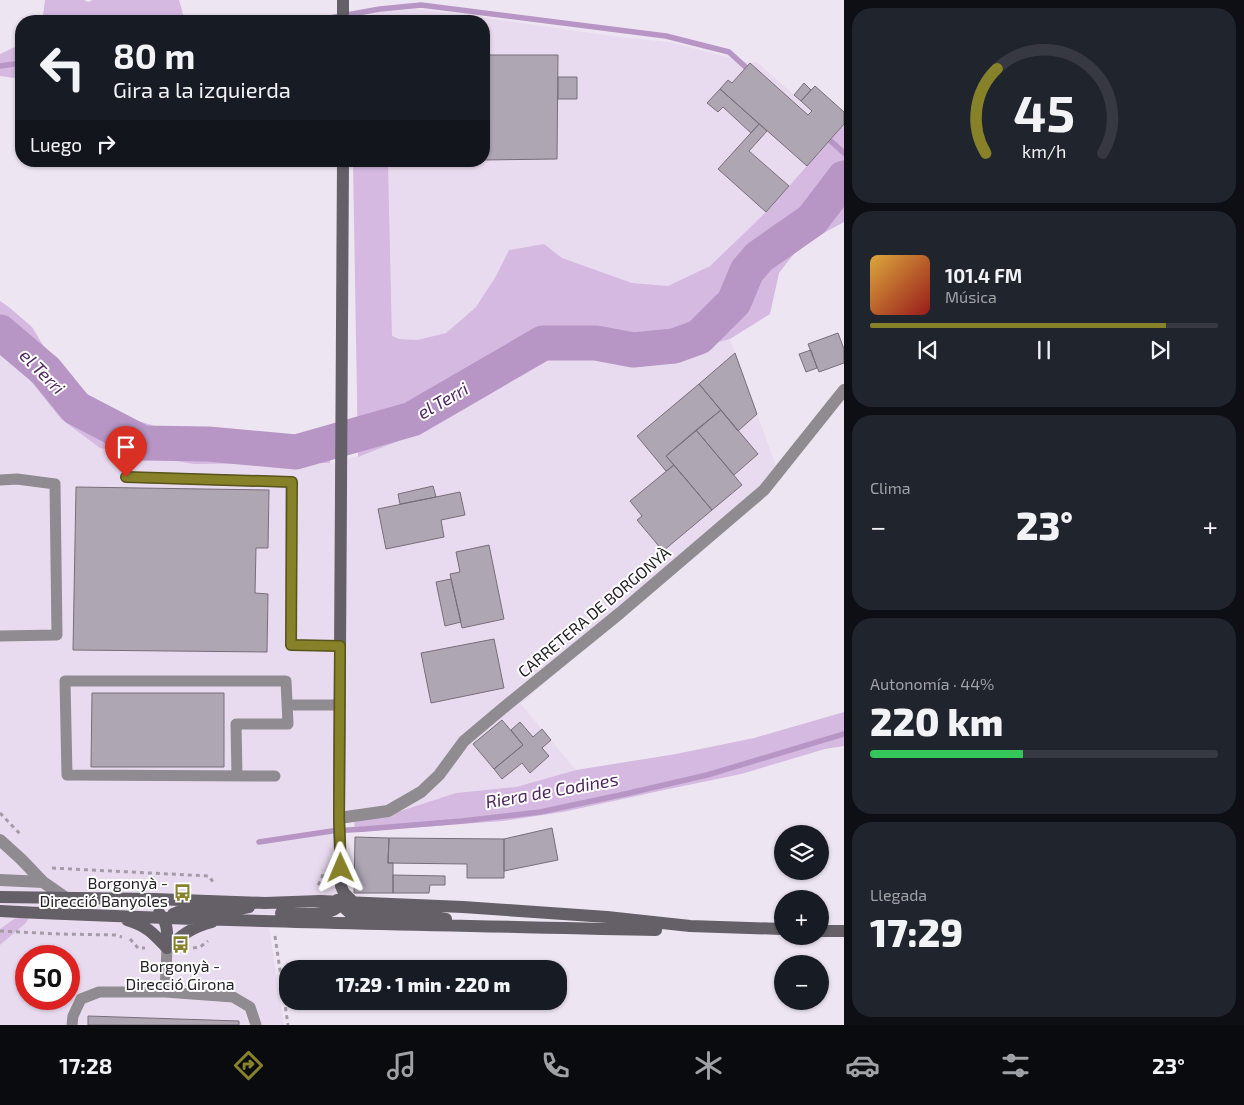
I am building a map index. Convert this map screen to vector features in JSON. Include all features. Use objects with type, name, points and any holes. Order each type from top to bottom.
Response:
[{"type":"main road","points":[[343,15],[344,0]]},
{"type":"main road","points":[[343,167],[340,898],[350,913],[431,917],[494,927]]},
{"type":"main road","points":[[0,897],[265,902],[340,898],[607,917],[690,926],[774,929]]},
{"type":"main road","points":[[66,898],[95,906],[153,911],[159,913],[167,920]]},
{"type":"main road","points":[[244,920],[272,914],[320,914],[330,912],[340,898]]},
{"type":"main road","points":[[167,948],[167,920],[173,913],[183,910],[233,910],[265,902]]},
{"type":"main road","points":[[0,911],[167,920],[223,919],[670,930],[690,926]]},
{"type":"main road","points":[[112,916],[139,924],[154,934],[167,948]]},
{"type":"main road","points":[[167,948],[183,934],[200,925],[223,919]]},
{"type":"main road","points":[[829,931],[844,932]]},
{"type":"street","name":"CARRETERA DE BORGONYÀ","points":[[339,818],[388,812],[421,792],[439,775],[464,741],[620,613],[764,490],[844,390]]},
{"type":"street","points":[[0,840],[43,882],[66,898]]},
{"type":"street","points":[[0,880],[43,882]]},
{"type":"lane","points":[[126,477],[292,482],[291,645],[340,646]]},
{"type":"lane","points":[[0,480],[17,479],[55,484],[57,625],[57,634],[0,636]]},
{"type":"lane","points":[[237,776],[236,724],[288,724],[286,681],[65,681],[67,775],[237,776],[275,776]]},
{"type":"lane","points":[[287,705],[340,705]]},
{"type":"lane","points":[[165,992],[167,948]]},
{"type":"lane","points":[[72,1025],[73,1016],[81,999],[99,992],[165,992],[233,996],[250,1007],[256,1025]]},
{"type":"path","points":[[317,887],[322,880],[324,856],[340,850]]},
{"type":"path","points":[[52,868],[209,876]]},
{"type":"path","points":[[274,932],[288,1025]]},
{"type":"shaded area","points":[[45,0],[84,0],[88,2],[93,0],[179,0],[183,15],[43,15]]},
{"type":"shaded area","points":[[399,6],[463,15],[371,15]]},
{"type":"shaded area","points":[[490,19],[670,42],[750,63],[757,62],[794,95],[804,83],[811,90],[815,86],[844,112],[844,124],[766,212],[710,266],[668,287],[632,283],[562,258],[544,244],[509,250],[496,276],[476,307],[446,333],[417,340],[398,339],[392,336],[388,167],[490,167]]},
{"type":"shaded area","points":[[15,47],[15,78],[0,76],[0,54]]},
{"type":"shaded area","points":[[844,124],[844,222],[800,246],[779,273],[770,314],[730,339],[632,365],[559,350],[546,353],[493,375],[437,423],[424,431],[358,457],[353,167],[388,167],[392,336],[399,339],[417,340],[446,333],[476,307],[496,276],[509,250],[544,244],[562,258],[632,283],[668,286],[710,266],[766,212]]},
{"type":"shaded area","points":[[0,301],[32,327],[58,370],[93,399],[138,421],[179,433],[331,436],[330,463],[194,464],[100,448],[61,419],[22,370],[0,353]]},
{"type":"shaded area","points":[[730,339],[780,477],[521,704],[576,770],[516,787],[456,793],[382,817],[338,822],[338,918],[267,914],[279,992],[279,1010],[282,1010],[284,1025],[0,1025],[0,945],[26,923],[14,919],[0,929],[0,353],[22,370],[61,419],[194,464],[335,463],[424,431],[437,423],[493,375],[546,353],[559,350],[632,365]]},
{"type":"shaded area","points":[[844,712],[844,746],[825,749],[741,774],[563,812],[503,821],[355,832],[354,820],[382,817],[456,793],[516,787],[576,770],[676,754],[754,738]]},
{"type":"shaded area","points":[[30,915],[26,923],[0,945],[0,929],[14,919]]},
{"type":"building","points":[[490,55],[558,55],[557,159],[490,160]]},
{"type":"building","points":[[750,63],[808,115],[812,111],[801,101],[815,86],[844,112],[844,124],[807,166],[720,89],[728,80],[732,83]]},
{"type":"building","points":[[558,77],[577,77],[577,99],[558,99]]},
{"type":"building","points":[[804,83],[811,90],[801,101],[794,95]]},
{"type":"building","points":[[720,89],[759,124],[751,133],[723,107],[718,112],[707,103]]},
{"type":"building","points":[[759,124],[767,131],[749,151],[789,186],[766,212],[718,169]]},
{"type":"building","points":[[838,333],[844,349],[844,363],[819,372],[808,344]]},
{"type":"building","points":[[811,350],[817,368],[806,372],[799,354]]},
{"type":"building","points":[[735,353],[757,414],[738,431],[699,384]]},
{"type":"building","points":[[699,384],[721,410],[666,456],[674,465],[666,471],[637,436]]},
{"type":"building","points":[[721,410],[758,454],[734,475],[696,430]]},
{"type":"building","points":[[696,430],[742,485],[712,510],[666,456]]},
{"type":"building","points":[[674,465],[712,510],[663,551],[637,520],[642,516],[630,501]]},
{"type":"building","points":[[433,486],[436,497],[400,504],[398,494]]},
{"type":"building","points":[[76,487],[269,490],[268,548],[256,548],[255,593],[268,594],[267,652],[73,650]]},
{"type":"building","points":[[460,492],[465,515],[441,520],[444,537],[386,549],[378,509]]},
{"type":"building","points":[[489,545],[504,619],[462,628],[450,574],[460,572],[456,552]]},
{"type":"building","points":[[451,579],[461,622],[445,626],[436,582]]},
{"type":"building","points":[[494,639],[504,688],[431,703],[421,653]]},
{"type":"building","points":[[92,693],[224,693],[224,767],[91,767]]},
{"type":"building","points":[[502,720],[523,745],[494,769],[473,744]]},
{"type":"building","points":[[520,722],[533,737],[542,729],[551,740],[542,748],[549,756],[530,773],[522,763],[502,779],[494,769],[523,745],[511,730]]},
{"type":"building","points":[[552,828],[558,860],[504,871],[504,839]]},
{"type":"building","points":[[355,837],[389,838],[388,863],[393,863],[393,893],[354,893]]},
{"type":"building","points":[[389,838],[504,839],[504,878],[467,878],[467,864],[388,863]]},
{"type":"building","points":[[393,875],[445,876],[445,885],[430,885],[429,893],[393,893]]},
{"type":"building","points":[[88,1016],[239,1021],[239,1025],[88,1025]]},
{"type":"waterway","points":[[346,15],[421,5],[666,36],[729,52],[751,72]]},
{"type":"waterway","points":[[0,66],[15,64]]},
{"type":"waterway","points":[[824,135],[844,153]]},
{"type":"waterway","name":"el Terri","points":[[0,332],[46,371],[76,408],[143,443],[208,444],[296,452],[412,419],[543,343],[596,343],[633,350],[674,346],[699,337],[734,302],[747,271],[759,257],[812,220],[844,178]]},
{"type":"waterway","name":"Riera de Codines","points":[[259,842],[332,831],[462,821],[540,812],[707,775],[844,734]]},
{"type":"place","name":"Borgonyà - Direcció Banyoles","points":[[182,892]]},
{"type":"place","name":"Borgonyà - Direcció Girona","points":[[180,944]]},
{"type":"route","points":[[126,477],[292,482],[291,645],[340,646],[339,818],[341,868]]}]
